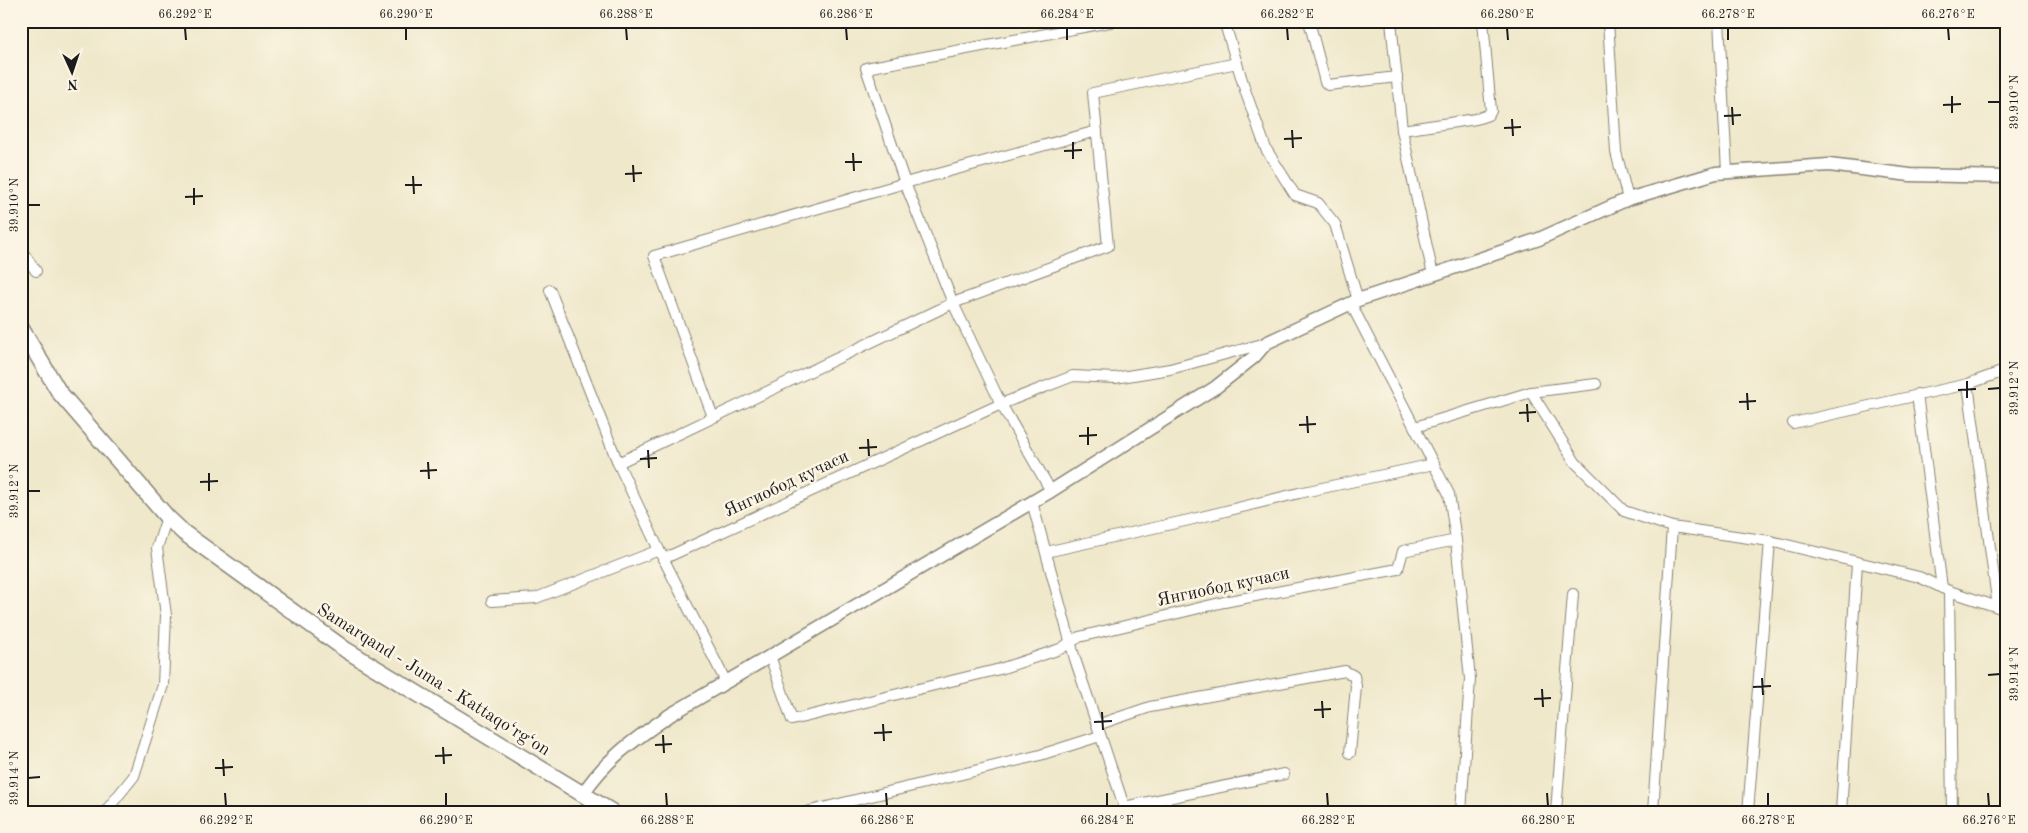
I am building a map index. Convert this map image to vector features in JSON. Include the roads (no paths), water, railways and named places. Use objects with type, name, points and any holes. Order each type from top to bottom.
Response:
[{"type":"main road","name":"Samarqand - Juma - Kattaqo‘rg‘on","points":[[21,328],[59,392],[167,517],[184,533],[346,650],[612,812]]},
{"type":"street","points":[[1051,490],[1001,404],[953,303],[905,183],[866,68],[1116,21]]},
{"type":"street","points":[[1224,21],[1236,63],[1266,149],[1295,195],[1318,203],[1335,224],[1354,302],[1449,494],[1456,540],[1470,679],[1461,812]]},
{"type":"street","points":[[1309,21],[1325,82],[1328,85],[1397,77]]},
{"type":"street","points":[[1391,21],[1402,130],[1432,275]]},
{"type":"street","points":[[1402,130],[1476,119],[1488,115],[1490,111],[1483,21]]},
{"type":"street","points":[[1608,21],[1616,152],[1628,199]]},
{"type":"street","points":[[1719,21],[1727,172]]},
{"type":"street","points":[[618,463],[953,303],[1108,246],[1093,93],[1236,63]]},
{"type":"street","points":[[713,417],[654,256],[905,183],[1098,131]]},
{"type":"street","name":"Янгиобод кучаси","points":[[492,601],[536,598],[661,554],[1001,404],[1074,376],[1124,377],[1170,369],[1266,343],[1354,302],[1539,239],[1628,199],[1716,173],[1829,165],[1910,175],[2007,177]]},
{"type":"street","points":[[21,250],[36,271]]},
{"type":"street","points":[[550,290],[618,463],[661,554],[726,682]]},
{"type":"street","name":"Янгиобод кучаси","points":[[583,794],[594,777],[620,750],[670,715],[1032,502],[1216,387],[1254,357],[1266,343]]},
{"type":"street","points":[[1793,423],[1968,384],[2007,370]]},
{"type":"street","points":[[1415,427],[1531,392],[1596,384]]},
{"type":"street","points":[[1531,392],[1575,462],[1624,511],[1672,527],[1770,541],[1919,577],[1946,590],[2002,608],[1968,384]]},
{"type":"street","points":[[1917,394],[1946,590],[1952,812]]},
{"type":"street","points":[[1046,552],[1299,493],[1434,464]]},
{"type":"street","points":[[1032,502],[1070,643],[1125,809],[1284,774]]},
{"type":"street","points":[[105,812],[134,776],[163,685],[166,615],[158,548],[167,517]]},
{"type":"street","points":[[1652,812],[1672,527]]},
{"type":"street","name":"Янгиобод кучаси","points":[[770,656],[792,720],[1000,669],[1060,649],[1079,637],[1224,602],[1398,569],[1403,551],[1456,540]]},
{"type":"street","points":[[1748,812],[1770,541]]},
{"type":"street","points":[[1841,812],[1857,563]]},
{"type":"street","points":[[1556,812],[1573,594]]},
{"type":"street","points":[[1097,725],[1150,707],[1345,671],[1354,676],[1356,686],[1350,753]]},
{"type":"street","points":[[806,812],[1040,755],[1100,736]]}]
